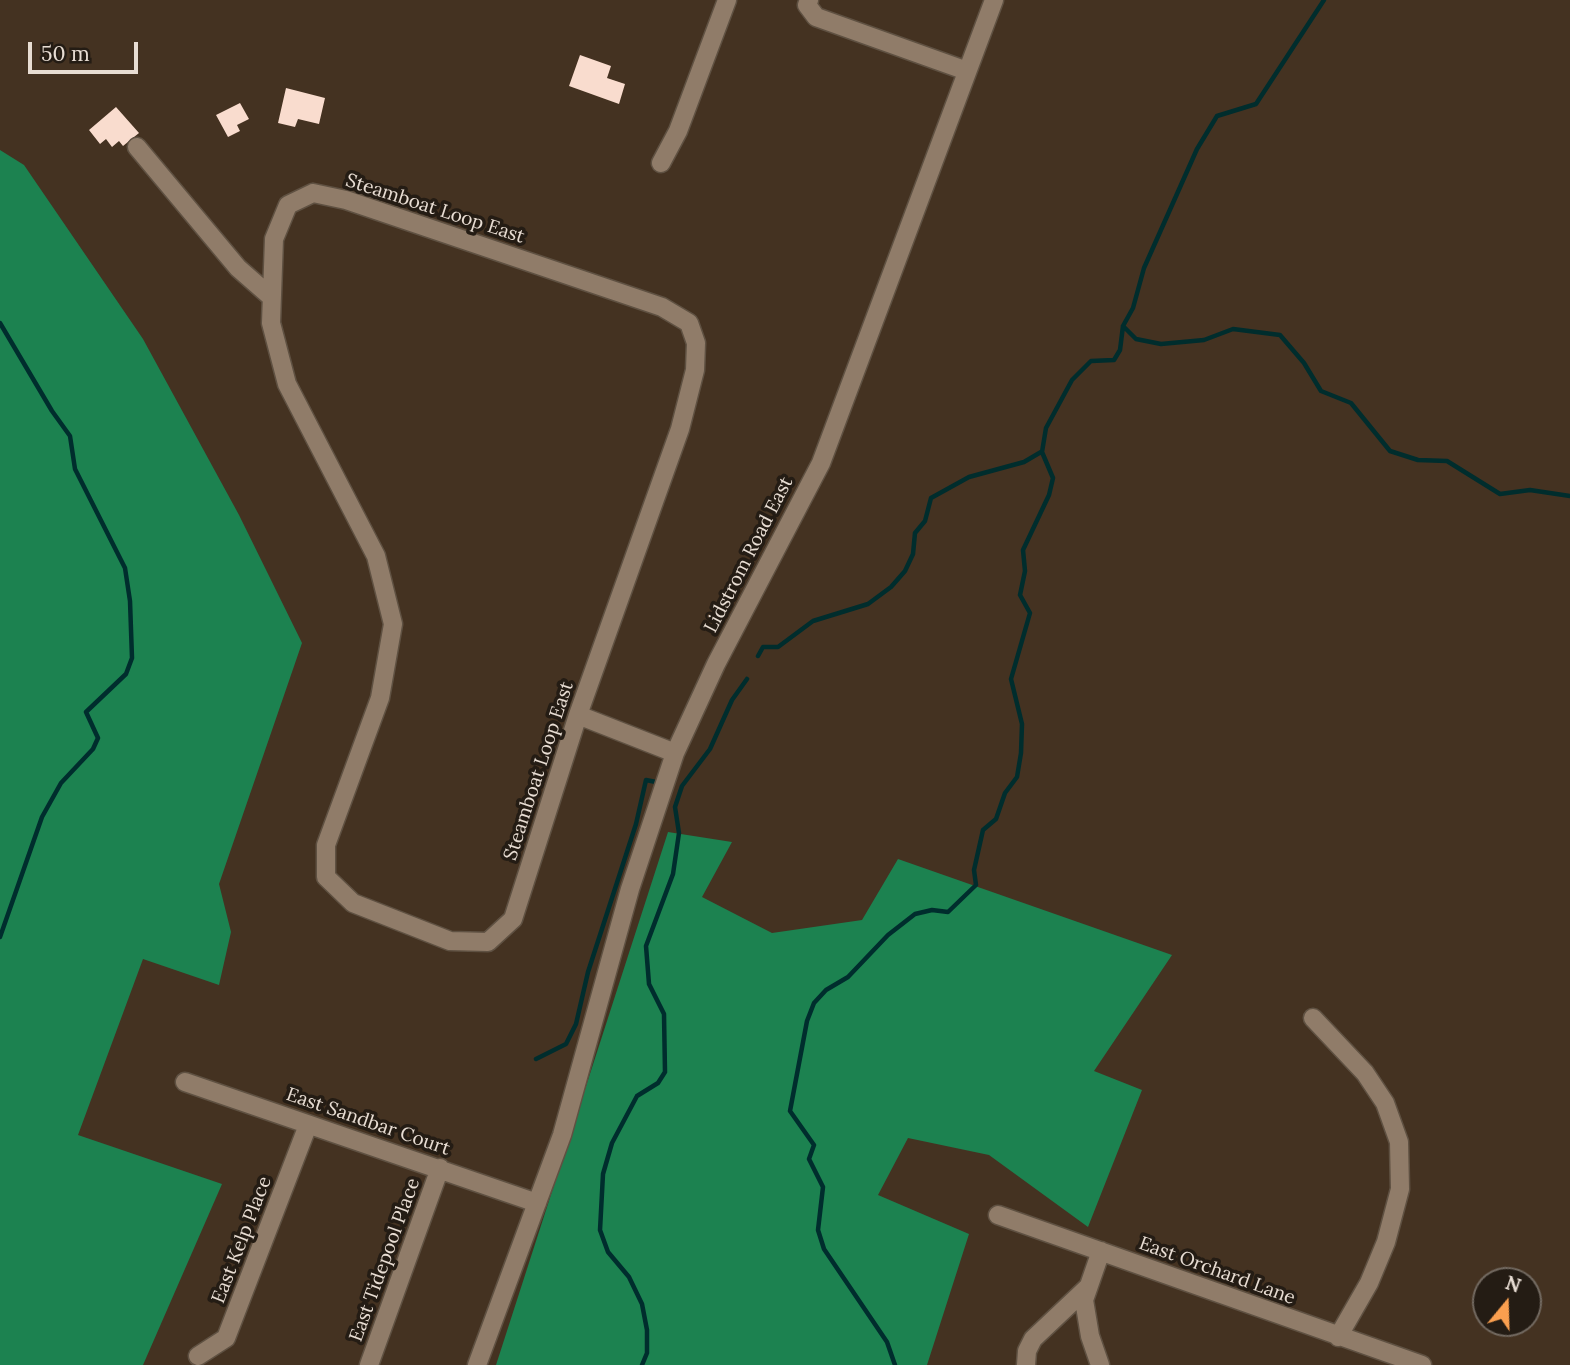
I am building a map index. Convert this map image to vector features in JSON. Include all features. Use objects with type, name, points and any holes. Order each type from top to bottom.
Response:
[{"type":"street","points":[[661,163],[678,131],[727,0]]},
{"type":"street","name":"Lidstrom Road East","points":[[477,1365],[562,1135],[630,889],[675,753],[716,664],[821,463],[994,0]]},
{"type":"street","points":[[802,2],[816,17],[967,71]]},
{"type":"street","points":[[137,147],[238,268],[270,296]]},
{"type":"street","name":"Steamboat Loop East","points":[[313,193],[346,200],[662,307],[689,323],[696,343],[695,370],[680,429],[578,715],[513,919],[488,942],[450,941],[353,903],[326,877],[326,845],[380,698],[393,624],[376,556],[338,477],[287,384],[271,323],[270,296],[274,239],[288,205],[313,193]]},
{"type":"street","points":[[578,715],[675,753]]},
{"type":"street","points":[[1313,1018],[1365,1073],[1385,1103],[1399,1142],[1400,1189],[1386,1242],[1369,1283],[1338,1337]]},
{"type":"street","name":"East Sandbar Court","points":[[185,1082],[537,1203]]},
{"type":"street","name":"East Kelp Place","points":[[198,1356],[226,1338],[308,1125]]},
{"type":"street","name":"East Tidepool Place","points":[[369,1365],[440,1168]]},
{"type":"street","name":"East Orchard Lane","points":[[998,1216],[1422,1365]]},
{"type":"street","points":[[1100,1365],[1090,1336],[1084,1300],[1101,1251]]},
{"type":"street","points":[[1026,1365],[1027,1352],[1033,1339],[1088,1287]]},
{"type":"green space","points":[[0,150],[24,165],[143,339],[239,515],[302,643],[219,884],[231,932],[219,985],[143,959],[78,1135],[222,1184],[143,1365],[0,1365]]},
{"type":"green space","points":[[668,832],[732,842],[702,897],[772,933],[862,920],[898,859],[1172,955],[1094,1071],[1142,1090],[1088,1227],[989,1155],[908,1138],[878,1195],[969,1234],[927,1365],[496,1365]]},
{"type":"building","points":[[580,55],[611,66],[607,78],[625,84],[619,104],[569,86]]},
{"type":"building","points":[[286,88],[325,98],[319,124],[298,119],[295,127],[278,123]]},
{"type":"building","points":[[240,103],[249,119],[237,125],[240,131],[228,137],[216,115]]},
{"type":"building","points":[[116,107],[139,133],[123,146],[119,141],[112,147],[106,139],[100,144],[89,130]]},
{"type":"waterway","points":[[895,1365],[887,1342],[824,1249],[818,1230],[823,1187],[809,1159],[814,1145],[790,1111],[807,1021],[814,1003],[826,990],[848,977],[888,935],[915,914],[932,910],[948,912],[976,885],[974,870],[983,830],[996,819],[1005,793],[1017,777],[1021,753],[1022,724],[1011,679],[1030,613],[1020,595],[1025,571],[1023,550],[1049,495],[1053,478],[1042,452],[1046,428],[1072,380],[1091,361],[1114,360],[1120,350],[1123,326],[1133,308],[1144,268],[1197,149],[1217,116],[1256,104],[1324,0]]},
{"type":"waterway","points":[[0,323],[52,411],[70,436],[75,469],[125,568],[130,601],[132,658],[126,674],[86,712],[98,738],[93,749],[61,783],[42,817],[0,937]]},
{"type":"waterway","points":[[1123,326],[1136,339],[1161,344],[1204,340],[1233,329],[1280,335],[1304,363],[1321,391],[1351,403],[1390,451],[1418,460],[1447,461],[1500,494],[1530,490],[1570,496]]},
{"type":"waterway","points":[[758,656],[763,647],[778,647],[813,621],[868,604],[891,587],[905,571],[913,554],[915,533],[925,521],[931,498],[969,477],[1024,462],[1041,452]]},
{"type":"waterway","points":[[642,1365],[647,1353],[647,1330],[642,1304],[629,1277],[608,1252],[600,1230],[603,1174],[612,1143],[637,1096],[658,1083],[665,1072],[664,1014],[649,984],[646,946],[673,874],[679,833],[675,807],[682,786],[710,749],[732,700],[747,679]]},
{"type":"waterway","points":[[536,1059],[566,1044],[576,1024],[588,972],[636,824],[646,780],[661,783]]}]
